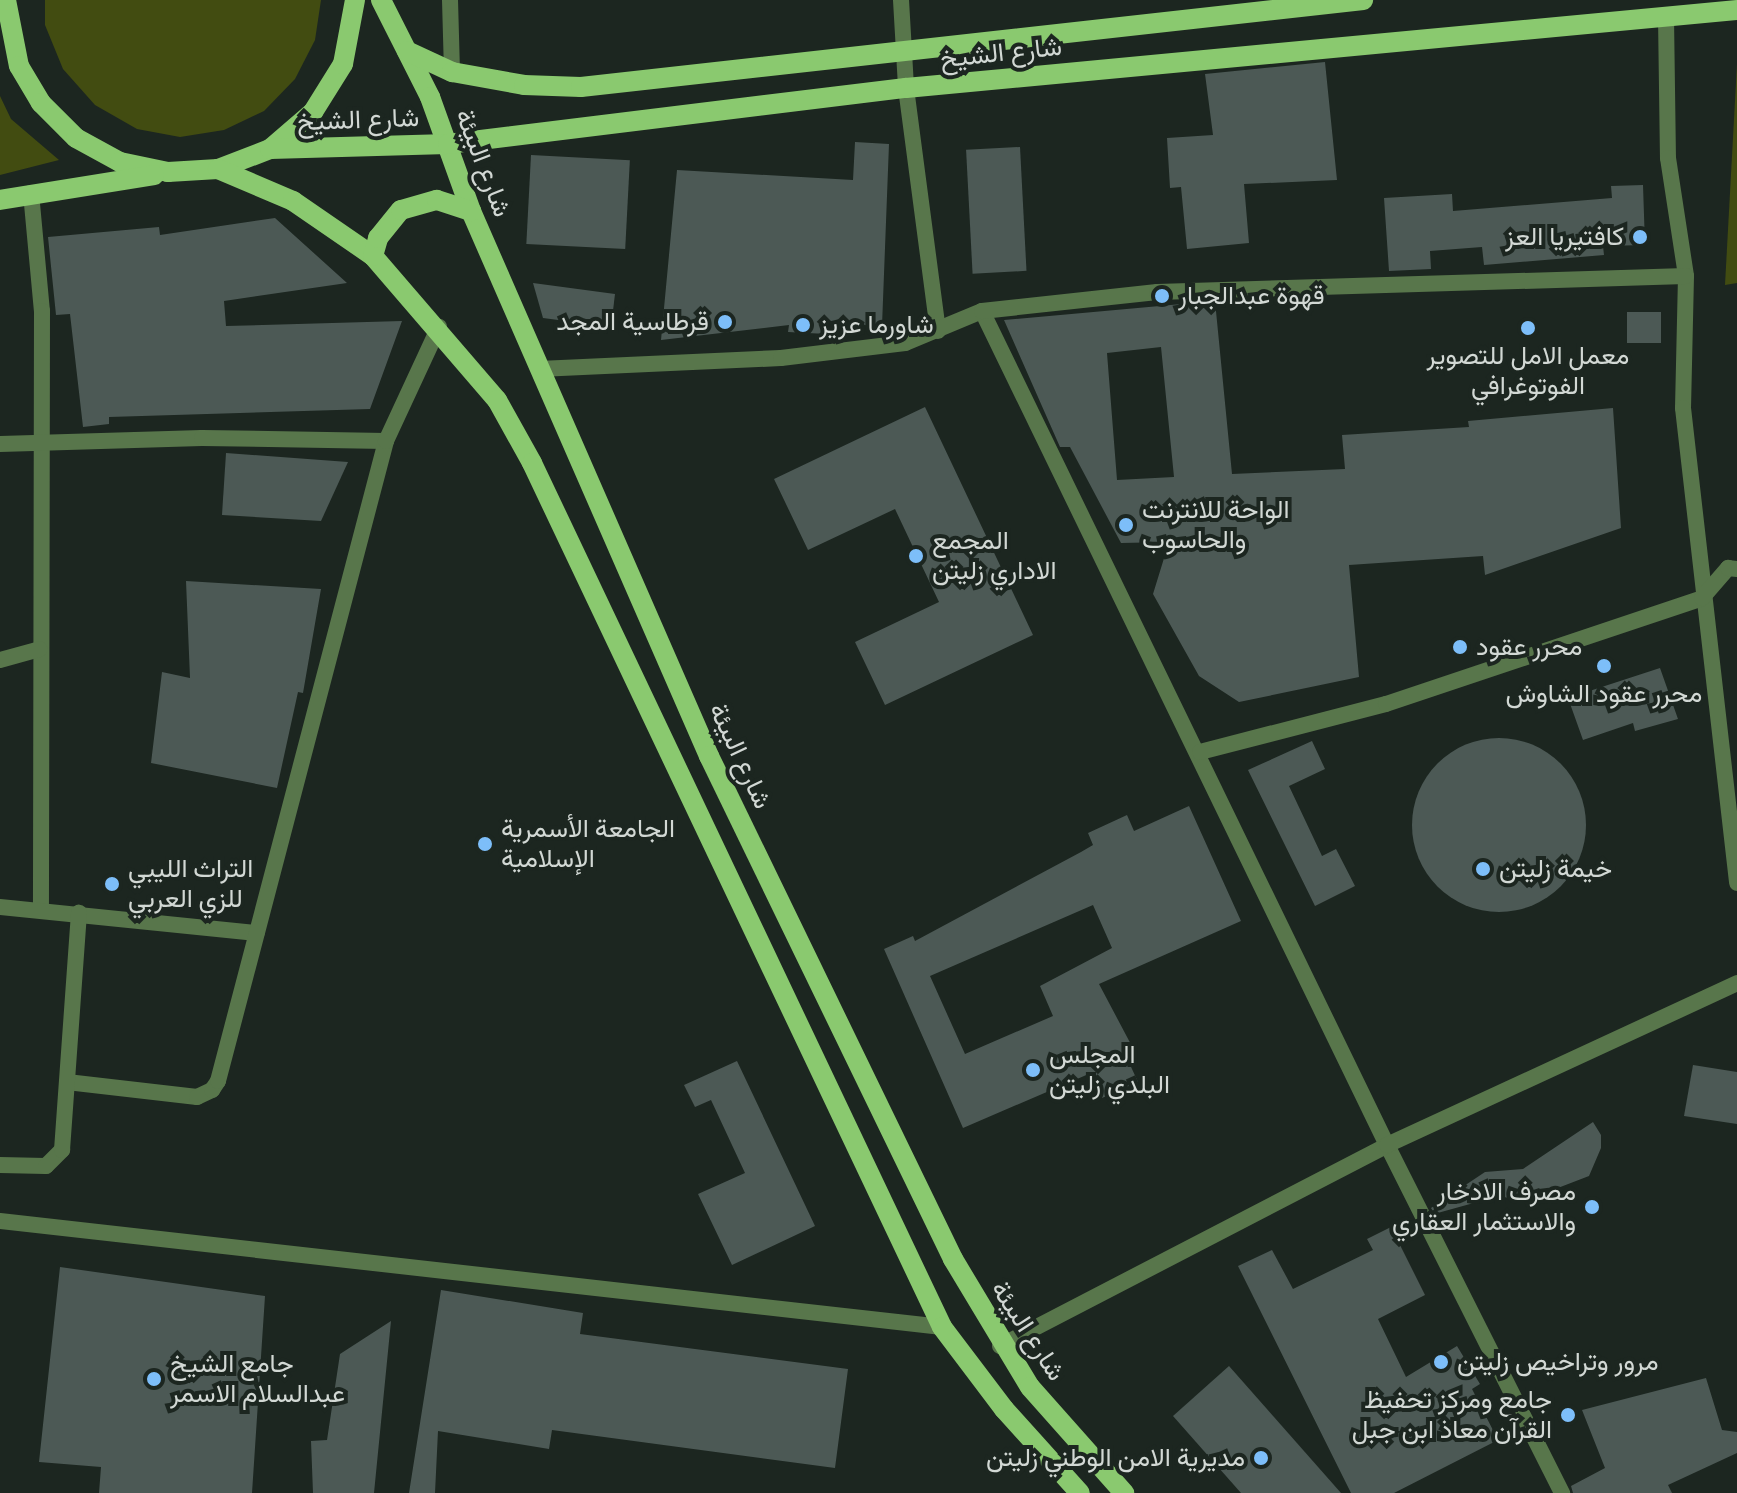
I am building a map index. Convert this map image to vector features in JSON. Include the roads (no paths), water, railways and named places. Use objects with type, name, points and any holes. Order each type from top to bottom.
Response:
[{"type":"main road","points":[[6,0],[19,66],[41,103],[76,138],[120,162],[168,172]]},
{"type":"main road","points":[[0,200],[168,172],[218,169],[270,149],[313,112],[343,64],[355,0]]},
{"type":"main road","name":"شارع البيئة","points":[[381,0],[448,144],[471,211],[709,756],[953,1259],[1000,1346],[1030,1387],[1124,1493]]},
{"type":"main road","name":"شارع الشيخ","points":[[407,51],[452,72],[524,85],[581,87],[1363,0]]},
{"type":"main road","name":"شارع الشيخ","points":[[270,149],[448,144],[906,88],[1737,10]]},
{"type":"main road","points":[[218,169],[293,201],[373,256],[439,327],[497,400],[532,463],[942,1327],[1004,1409],[1080,1493]]},
{"type":"main road","points":[[373,256],[387,222],[418,202],[446,202],[471,211]]},
{"type":"main road","points":[[678,769],[709,756]]},
{"type":"street","points":[[450,0],[452,72]]},
{"type":"street","points":[[901,0],[906,88],[938,331]]},
{"type":"street","points":[[1666,17],[1668,158],[1686,276],[1683,408],[1702,598],[1737,883]]},
{"type":"street","points":[[31,193],[42,311],[41,909]]},
{"type":"street","points":[[539,369],[781,358],[905,343],[982,311],[1157,292],[1686,276]]},
{"type":"street","points":[[982,311],[1103,566],[1200,752],[1387,1145],[1562,1493]]},
{"type":"street","points":[[67,1082],[188,1097],[212,1090],[257,933],[386,441],[439,327]]},
{"type":"street","points":[[0,444],[202,438],[386,441]]},
{"type":"street","points":[[1200,752],[1386,704],[1702,598],[1728,568],[1737,569]]},
{"type":"street","points":[[0,660],[40,649]]},
{"type":"street","points":[[0,907],[257,933]]},
{"type":"street","points":[[0,1165],[32,1169],[57,1158],[67,1082],[79,913]]},
{"type":"street","points":[[1000,1346],[1387,1145],[1737,983]]},
{"type":"street","points":[[0,1221],[604,1286],[942,1327]]},
{"type":"place","name":"كافتيريا العز","points":[[1640,237]]},
{"type":"place","name":"قهوة عبدالجبار","points":[[1162,296]]},
{"type":"place","name":"قرطاسية المجد","points":[[725,322]]},
{"type":"place","name":"شاورما عزيز","points":[[803,325]]},
{"type":"place","name":"معمل الامل للتصوير الفوتوغرافي","points":[[1528,328]]},
{"type":"place","name":"الواحة للانترنت والحاسوب","points":[[1126,525]]},
{"type":"place","name":"المجمع الاداري زليتن","points":[[916,556]]},
{"type":"place","name":"محرر عقود","points":[[1460,647]]},
{"type":"place","name":"محرر عقود الشاوش","points":[[1604,666]]},
{"type":"place","name":"الجامعة الأسمرية الإسلامية","points":[[485,844]]},
{"type":"place","name":"خيمة زليتن","points":[[1483,869]]},
{"type":"place","name":"التراث الليبي للزي العربي","points":[[112,884]]},
{"type":"place","name":"المجلس البلدي زليتن","points":[[1033,1070]]},
{"type":"place","name":"مصرف اﻻدخار واﻻستثمار العقاري","points":[[1592,1207]]},
{"type":"place","name":"مرور وتراخيص زليتن","points":[[1441,1362]]},
{"type":"place","name":"جامع الشيخ عبدالسلام الاسمر","points":[[154,1379]]},
{"type":"place","name":"جامع ومركز تحفيظ القرآن معاذ ابن جبل","points":[[1568,1415]]},
{"type":"place","name":"مديرية الامن الوطني زليتن","points":[[1261,1458]]}]
